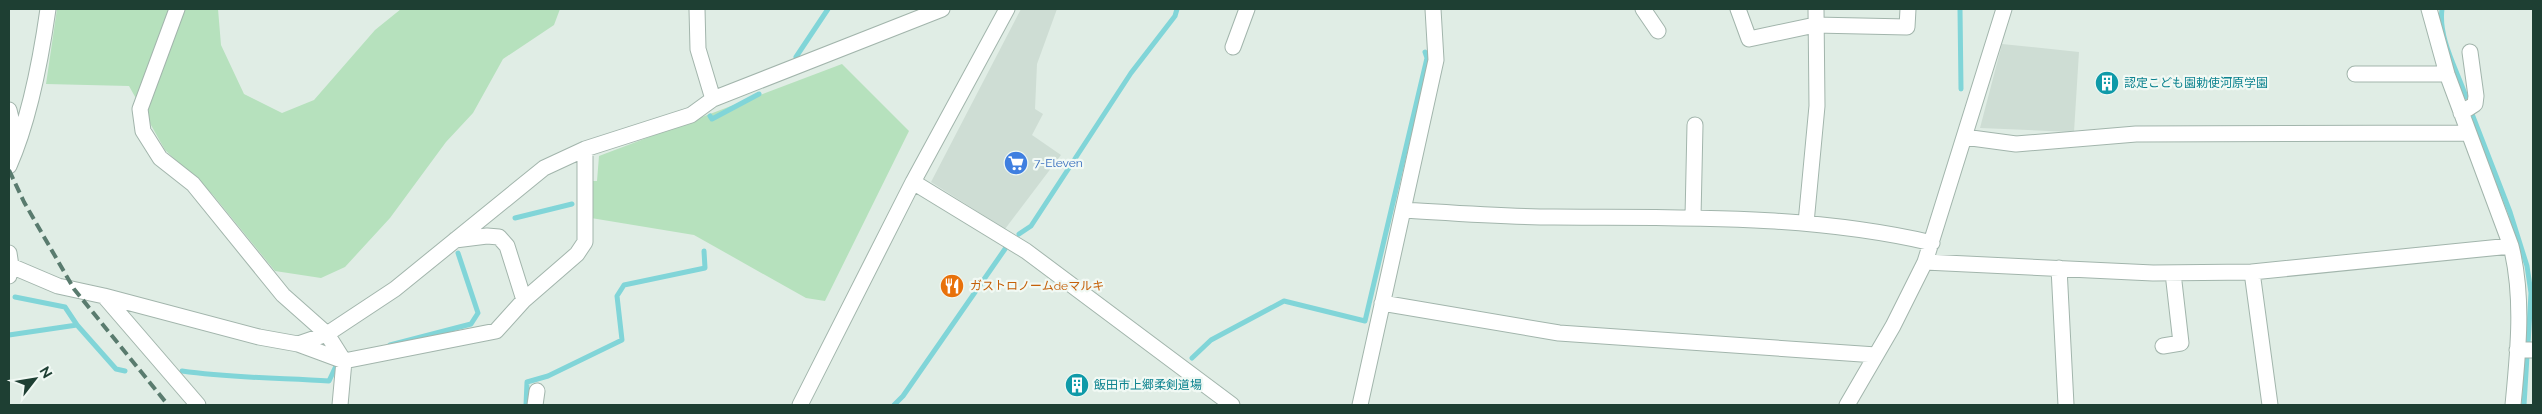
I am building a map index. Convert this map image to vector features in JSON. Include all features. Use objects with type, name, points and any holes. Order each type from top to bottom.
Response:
[{"type":"street","points":[[9,166],[18,145],[44,36],[48,9]]},
{"type":"street","points":[[177,9],[140,109],[143,131],[160,158],[193,184],[283,295],[326,334],[344,361],[340,405]]},
{"type":"street","points":[[696,9],[698,49],[712,99]]},
{"type":"street","points":[[298,344],[326,334],[395,290],[544,168],[585,149],[691,115],[712,99],[942,9]]},
{"type":"street","points":[[800,405],[913,182],[1007,9]]},
{"type":"street","points":[[1233,46],[1247,9]]},
{"type":"street","points":[[1360,405],[1436,60],[1433,9]]},
{"type":"street","points":[[1643,9],[1658,31]]},
{"type":"street","points":[[1738,9],[1749,38],[1815,25],[1907,27],[1908,9]]},
{"type":"street","points":[[1806,223],[1818,69],[1815,25],[1816,9]]},
{"type":"street","points":[[1846,405],[1876,355],[1925,262],[2004,9]]},
{"type":"street","points":[[2429,9],[2447,74],[2512,246],[2518,271],[2517,350],[2513,405]]},
{"type":"street","points":[[2461,113],[2475,104],[2476,96],[2470,52]]},
{"type":"street","points":[[2355,74],[2447,74]]},
{"type":"street","points":[[9,110],[18,145]]},
{"type":"street","points":[[1694,217],[1695,125]]},
{"type":"street","points":[[1964,137],[2016,144],[2136,134],[2469,133]]},
{"type":"street","points":[[10,265],[58,286],[104,296],[259,337],[298,344],[344,361],[496,331],[524,300],[578,254],[585,242],[585,149]]},
{"type":"street","points":[[913,182],[1026,251],[1232,405]]},
{"type":"street","points":[[1403,210],[1552,217],[1694,217],[1806,223],[1894,234],[1932,243]]},
{"type":"street","points":[[454,240],[487,236],[499,237],[507,246],[524,300]]},
{"type":"street","points":[[1925,262],[2173,273],[2252,272],[2512,246]]},
{"type":"street","points":[[2059,268],[2066,405]]},
{"type":"street","points":[[2252,272],[2270,405]]},
{"type":"street","points":[[2163,346],[2181,343],[2173,273]]},
{"type":"street","points":[[104,296],[198,405]]},
{"type":"street","points":[[1382,303],[1559,333],[1876,355]]},
{"type":"street","points":[[2517,350],[2533,350]]},
{"type":"shaded area","points":[[1021,9],[1057,9],[1037,64],[1035,109],[1043,114],[1032,135],[1061,155],[1005,229],[931,182]]},
{"type":"shaded area","points":[[2002,44],[2079,52],[2074,132],[1980,128]]},
{"type":"green space","points":[[57,9],[218,9],[221,45],[244,94],[282,113],[314,100],[375,30],[401,9],[560,9],[554,25],[503,59],[473,113],[446,142],[390,218],[345,267],[321,278],[275,271],[213,195],[165,150],[129,86],[46,84]]},
{"type":"green space","points":[[842,64],[909,131],[825,301],[806,298],[694,235],[591,218],[588,181],[597,181],[599,156]]},
{"type":"waterway","points":[[796,57],[828,9]]},
{"type":"waterway","points":[[1019,234],[1031,226],[1131,73],[1175,16],[1177,9]]},
{"type":"waterway","points":[[1960,9],[1961,89]]},
{"type":"waterway","points":[[2442,9],[2445,42],[2466,97]]},
{"type":"waterway","points":[[1192,358],[1211,340],[1284,301],[1365,321],[1427,58],[1425,52]]},
{"type":"waterway","points":[[710,116],[712,119],[759,94]]},
{"type":"waterway","points":[[2472,114],[2510,212],[2527,266],[2531,293],[2528,344]]},
{"type":"waterway","points":[[515,218],[572,204]]},
{"type":"waterway","points":[[894,405],[903,396],[1005,249]]},
{"type":"waterway","points":[[526,405],[527,382],[548,376],[622,340],[617,296],[624,285],[705,268],[704,251]]},
{"type":"waterway","points":[[390,345],[471,324],[478,313],[458,253]]},
{"type":"waterway","points":[[15,297],[65,307],[77,325]]},
{"type":"waterway","points":[[9,335],[77,325],[116,369],[125,371]]},
{"type":"waterway","points":[[2524,405],[2527,356]]},
{"type":"waterway","points":[[182,371],[329,381],[336,366]]},
{"type":"railway","points":[[9,170],[24,202],[74,289],[168,405]]},
{"type":"place","name":"認定こども園勅使河原学園","points":[[2107,83]]},
{"type":"place","name":"7-Eleven","points":[[1016,163]]},
{"type":"place","name":"ガストロノームdeマルキ","points":[[952,286]]},
{"type":"place","name":"飯田市上郷柔剣道場","points":[[1077,385]]}]
